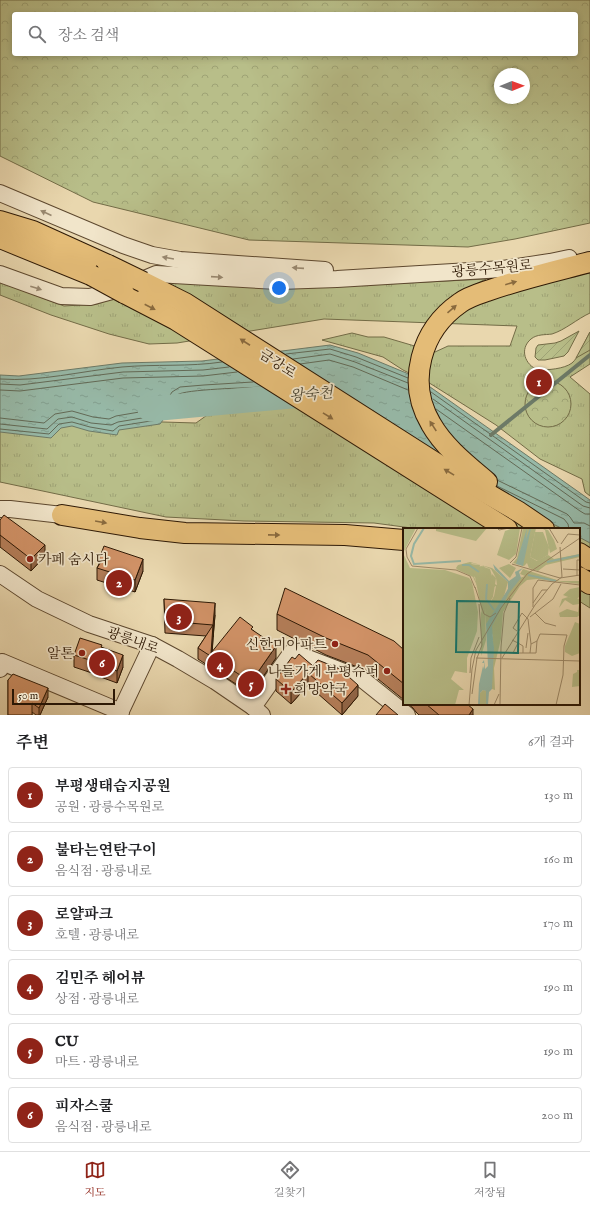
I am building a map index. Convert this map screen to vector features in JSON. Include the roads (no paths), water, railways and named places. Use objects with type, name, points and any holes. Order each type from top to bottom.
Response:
[{"type":"main road","name":"금강로","points":[[0,221],[33,231],[143,282],[181,312],[505,528]]},
{"type":"main road","name":"금강로","points":[[0,238],[91,275],[124,294],[181,312],[520,512],[543,528]]},
{"type":"main road","points":[[520,512],[495,488],[466,465],[430,423],[420,400],[418,382],[421,355],[436,326],[448,312],[460,302],[506,284],[590,262]]},
{"type":"main road","points":[[62,515],[140,528],[185,533],[345,535],[403,540]]},
{"type":"main road","points":[[580,554],[590,560]]},
{"type":"main road","points":[[580,578],[590,584]]},
{"type":"main road","points":[[580,591],[590,596]]},
{"type":"street","points":[[0,193],[116,243],[152,255],[180,260],[392,275]]},
{"type":"street","name":"광릉수목원로","points":[[392,275],[503,269],[550,262],[590,252]]},
{"type":"street","points":[[0,274],[60,296],[90,298],[123,288],[156,274],[278,281],[392,275]]},
{"type":"street","points":[[0,509],[62,515]]},
{"type":"street","name":"광릉내로","points":[[0,574],[37,599],[83,621],[152,645],[215,681],[257,711]]},
{"type":"street","points":[[1,664],[120,714],[152,645]]},
{"type":"street","points":[[257,711],[292,652],[362,679],[407,715]]},
{"type":"water","points":[[330,345],[358,353],[416,377],[590,500],[590,543],[580,538],[580,528],[561,528],[345,420],[288,395],[206,399],[182,402],[186,414],[166,416],[160,424],[119,430],[117,435],[89,431],[72,426],[61,428],[51,438],[0,432],[0,375],[19,376],[122,363],[202,361]]},
{"type":"waterway","points":[[491,435],[590,355]]},
{"type":"waterway","name":"왕숙천","points":[[150,409],[313,394]]},
{"type":"place","name":"부평생태습지공원","points":[[539,382]]},
{"type":"place","name":"카페 숨시다","points":[[30,559]]},
{"type":"place","name":"불타는연탄구이","points":[[119,583]]},
{"type":"place","name":"로얄파크","points":[[179,617]]},
{"type":"place","name":"신한미아파트","points":[[335,644]]},
{"type":"place","name":"알톤","points":[[82,653]]},
{"type":"place","name":"피자스쿨","points":[[102,663]]},
{"type":"place","name":"김민주 헤어뷰","points":[[220,665]]},
{"type":"place","name":"나들가게 부평슈퍼","points":[[387,671]]},
{"type":"place","name":"CU","points":[[251,684]]},
{"type":"place","name":"희망약국","points":[[286,689]]}]
